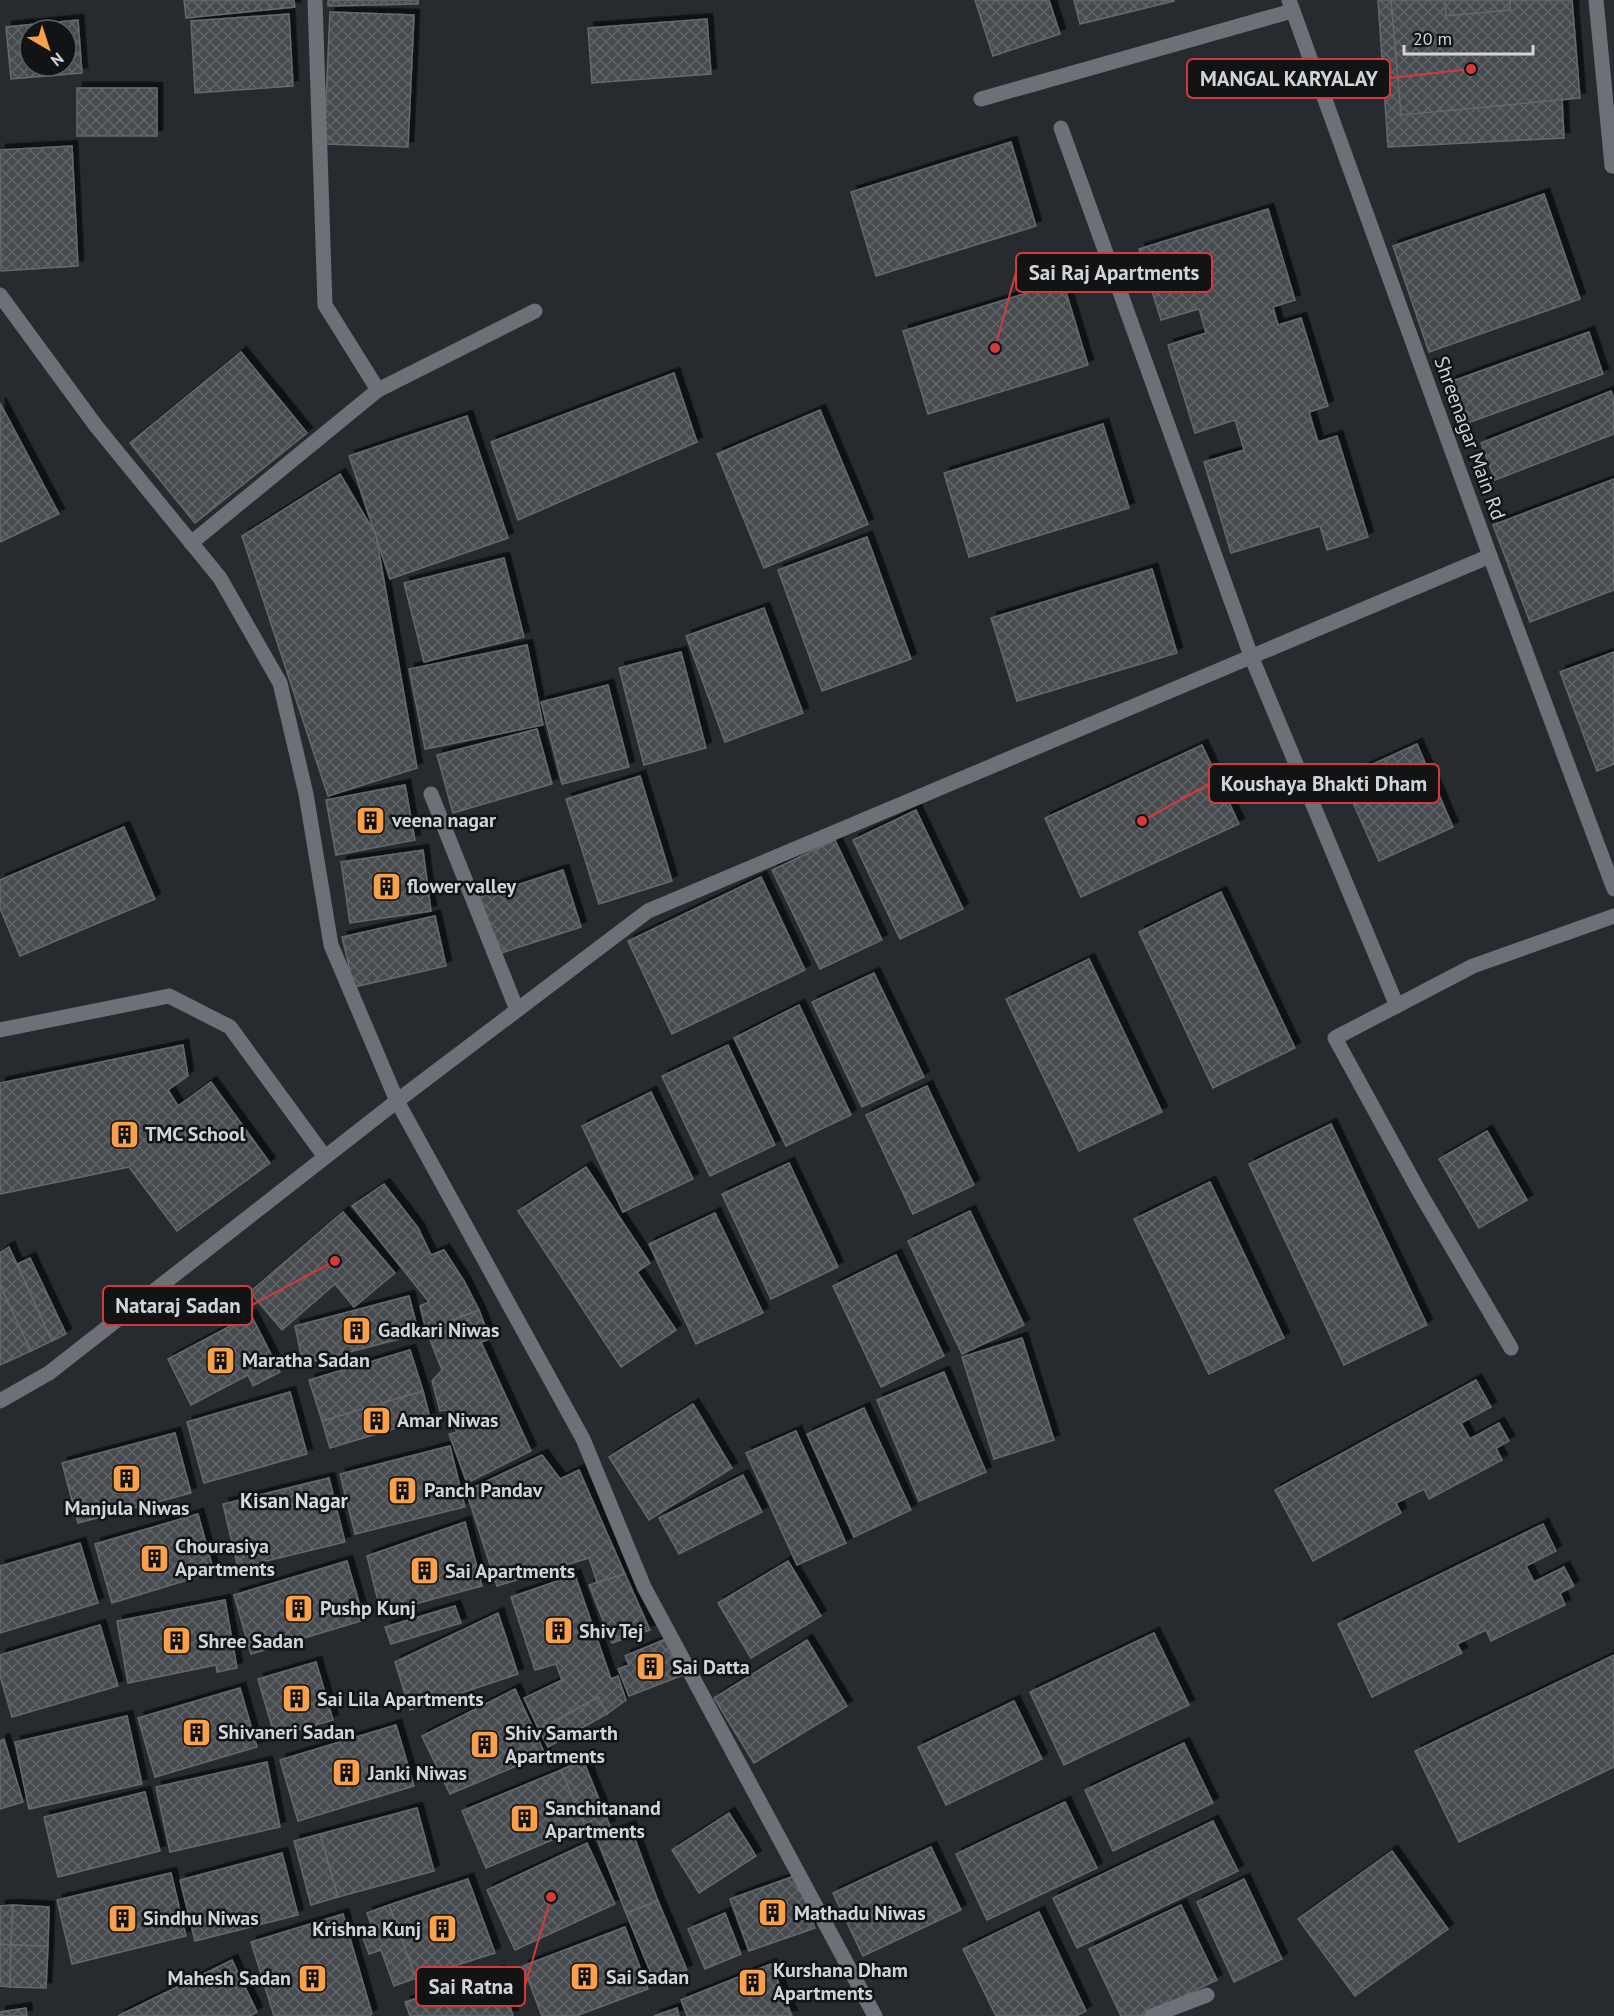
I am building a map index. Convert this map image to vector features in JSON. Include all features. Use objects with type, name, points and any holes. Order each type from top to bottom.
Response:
[{"type":"street","points":[[315,0],[325,305],[378,390]]},
{"type":"street","points":[[1596,0],[1612,166],[1614,166]]},
{"type":"street","points":[[981,99],[1291,5]]},
{"type":"street","name":"Shreenagar Main Rd","points":[[1291,5],[1490,555],[1614,889]]},
{"type":"street","points":[[1061,128],[1251,656],[1397,1006]]},
{"type":"street","points":[[0,295],[96,426],[220,578],[280,683],[306,794],[331,945],[397,1101],[583,1439],[644,1587],[729,1741],[875,2016]]},
{"type":"street","points":[[191,543],[378,390],[536,311]]},
{"type":"street","points":[[0,1401],[49,1373],[397,1101],[648,911],[1490,555]]},
{"type":"street","points":[[431,794],[517,1010]]},
{"type":"street","points":[[1510,1348],[1420,1193],[1335,1038],[1473,966],[1614,916]]},
{"type":"street","points":[[0,1030],[169,996],[230,1027],[325,1157]]},
{"type":"street","points":[[1152,2016],[1208,1995]]},
{"type":"building","points":[[184,0],[294,0],[295,7],[186,18]]},
{"type":"building","points":[[328,0],[418,0],[418,4],[328,6]]},
{"type":"building","points":[[975,0],[1049,0],[1060,34],[993,56]]},
{"type":"building","points":[[1074,0],[1173,0],[1174,1],[1080,24]]},
{"type":"building","points":[[1378,0],[1557,0],[1564,138],[1388,147]]},
{"type":"building","points":[[1391,0],[1445,0],[1446,16],[1510,10],[1510,0],[1572,0],[1580,98],[1401,115]]},
{"type":"building","points":[[330,12],[414,15],[408,147],[324,144]]},
{"type":"building","points":[[289,14],[293,86],[195,93],[191,21]]},
{"type":"building","points":[[707,19],[711,74],[592,83],[588,28]]},
{"type":"building","points":[[78,20],[82,73],[78,73]]},
{"type":"building","points":[[18,26],[18,78],[23,78],[11,79],[6,27]]},
{"type":"building","points":[[77,88],[157,88],[157,136],[77,136]]},
{"type":"building","points":[[1011,142],[1036,226],[876,276],[851,192]]},
{"type":"building","points":[[72,146],[78,266],[1,271],[0,150]]},
{"type":"building","points":[[1544,194],[1580,299],[1429,352],[1393,246]]},
{"type":"building","points":[[1268,209],[1295,300],[1273,307],[1278,325],[1301,318],[1328,406],[1309,412],[1318,442],[1337,436],[1368,537],[1327,550],[1320,526],[1231,553],[1204,462],[1244,450],[1235,420],[1195,433],[1168,345],[1206,333],[1199,309],[1161,320],[1139,249]]},
{"type":"building","points":[[1063,282],[1088,365],[928,414],[903,331]]},
{"type":"building","points":[[1589,332],[1603,374],[1465,424],[1450,382]]},
{"type":"building","points":[[241,352],[307,433],[195,523],[130,443]]},
{"type":"building","points":[[674,373],[697,442],[518,520],[491,442]]},
{"type":"building","points":[[1611,391],[1614,399],[1614,434],[1495,480],[1481,443]]},
{"type":"building","points":[[0,403],[59,514],[0,542]]},
{"type":"building","points":[[820,410],[868,524],[764,568],[717,454]]},
{"type":"building","points":[[467,416],[508,538],[390,579],[349,456]]},
{"type":"building","points":[[1103,424],[1129,508],[969,557],[944,473]]},
{"type":"building","points":[[340,474],[376,535],[417,768],[328,796],[242,536]]},
{"type":"building","points":[[1614,479],[1614,590],[1530,622],[1493,525]]},
{"type":"building","points":[[867,537],[911,659],[822,691],[778,570]]},
{"type":"building","points":[[504,558],[524,637],[424,662],[404,583]]},
{"type":"building","points":[[1152,569],[1177,653],[1017,701],[991,618]]},
{"type":"building","points":[[764,608],[803,713],[725,742],[686,636]]},
{"type":"building","points":[[527,645],[543,725],[425,749],[409,669]]},
{"type":"building","points":[[681,652],[706,748],[644,765],[619,668]]},
{"type":"building","points":[[1614,652],[1614,764],[1597,771],[1560,672]]},
{"type":"building","points":[[608,685],[629,767],[562,784],[541,702]]},
{"type":"building","points":[[537,729],[552,784],[453,813],[437,755]]},
{"type":"building","points":[[1417,744],[1453,827],[1379,861],[1342,778]]},
{"type":"building","points":[[1202,745],[1239,824],[1081,897],[1045,818]]},
{"type":"building","points":[[640,776],[672,881],[599,904],[566,799]]},
{"type":"building","name":"veena nagar","points":[[405,785],[415,840],[336,855],[326,800]]},
{"type":"building","points":[[916,810],[963,909],[900,939],[853,840]]},
{"type":"building","points":[[124,827],[155,899],[20,956],[0,908],[0,880]]},
{"type":"building","points":[[835,840],[882,940],[820,969],[772,870]]},
{"type":"building","name":"flower valley","points":[[423,850],[431,911],[350,923],[341,862]]},
{"type":"building","points":[[563,870],[581,927],[492,956],[474,899]]},
{"type":"building","points":[[761,877],[805,970],[672,1034],[628,941]]},
{"type":"building","points":[[1221,892],[1295,1048],[1213,1088],[1139,932]]},
{"type":"building","points":[[435,916],[446,966],[354,987],[342,937]]},
{"type":"building","points":[[1089,959],[1162,1112],[1079,1151],[1006,999]]},
{"type":"building","points":[[874,973],[924,1077],[862,1107],[812,1002]]},
{"type":"building","points":[[799,1005],[851,1115],[786,1146],[734,1038]]},
{"type":"building","name":"TMC School","points":[[183,1045],[188,1076],[168,1090],[178,1106],[211,1082],[270,1163],[177,1231],[129,1167],[0,1194],[0,1083]]},
{"type":"building","points":[[728,1045],[775,1145],[710,1176],[662,1076]]},
{"type":"building","points":[[927,1086],[974,1185],[913,1214],[866,1115]]},
{"type":"building","points":[[651,1092],[693,1179],[623,1212],[582,1126]]},
{"type":"building","points":[[1331,1124],[1427,1325],[1344,1365],[1249,1164]]},
{"type":"building","points":[[1487,1131],[1527,1200],[1479,1228],[1439,1159]]},
{"type":"building","points":[[789,1163],[838,1267],[771,1299],[722,1194]]},
{"type":"building","points":[[586,1167],[650,1263],[637,1272],[676,1330],[621,1367],[518,1211]]},
{"type":"building","points":[[1210,1182],[1284,1338],[1209,1374],[1134,1219]]},
{"type":"building","points":[[384,1184],[418,1228],[431,1255],[444,1250],[479,1310],[426,1330],[420,1306],[429,1302],[352,1206]]},
{"type":"building","points":[[970,1211],[1024,1325],[962,1354],[908,1241]]},
{"type":"building","points":[[343,1212],[395,1273],[354,1307],[335,1284],[282,1330],[250,1292]]},
{"type":"building","points":[[715,1213],[763,1313],[696,1344],[649,1244]]},
{"type":"building","points":[[9,1247],[52,1341],[31,1351],[0,1285],[0,1253]]},
{"type":"building","points":[[896,1255],[944,1356],[881,1387],[833,1286]]},
{"type":"building","points":[[30,1258],[66,1334],[52,1341],[17,1264]]},
{"type":"building","points":[[0,1285],[31,1351],[0,1365]]},
{"type":"building","name":"Gadkari Niwas","points":[[409,1296],[419,1334],[303,1364],[295,1326]]},
{"type":"building","points":[[479,1310],[490,1339],[481,1342],[531,1451],[467,1483],[449,1434],[457,1432],[446,1410],[440,1411],[432,1381],[442,1370],[426,1330]]},
{"type":"building","name":"Maratha Sadan","points":[[251,1315],[280,1372],[253,1386],[248,1375],[191,1405],[168,1359]]},
{"type":"building","points":[[1022,1338],[1054,1440],[994,1459],[962,1357]]},
{"type":"building","name":"Gadkari Niwas","points":[[410,1350],[423,1391],[322,1421],[309,1380]]},
{"type":"building","points":[[944,1372],[986,1472],[919,1501],[877,1400]]},
{"type":"building","points":[[1476,1380],[1491,1407],[1461,1423],[1470,1439],[1499,1423],[1509,1441],[1496,1448],[1502,1460],[1429,1499],[1424,1489],[1396,1503],[1401,1513],[1313,1561],[1275,1490]]},
{"type":"building","name":"Amar Niwas","points":[[423,1391],[430,1418],[330,1448],[322,1421]]},
{"type":"building","points":[[290,1392],[307,1454],[204,1483],[187,1422]]},
{"type":"building","points":[[693,1404],[732,1468],[649,1520],[609,1457]]},
{"type":"building","points":[[864,1408],[911,1510],[854,1537],[807,1434]]},
{"type":"building","points":[[796,1431],[846,1543],[797,1565],[746,1453]]},
{"type":"building","name":"Manjula Niwas","points":[[175,1433],[191,1493],[78,1523],[62,1463]]},
{"type":"building","name":"Panch Pandav","points":[[450,1446],[465,1507],[355,1534],[340,1474]]},
{"type":"building","points":[[542,1455],[560,1479],[579,1470],[625,1574],[597,1582],[589,1558],[497,1586],[466,1491]]},
{"type":"building","points":[[743,1475],[762,1512],[679,1554],[659,1518]]},
{"type":"building","points":[[329,1478],[345,1542],[238,1568],[223,1504]]},
{"type":"building","name":"Chourasiya Apartments","points":[[198,1514],[214,1572],[112,1603],[95,1544]]},
{"type":"building","name":"Sai Apartments","points":[[465,1522],[482,1586],[381,1613],[367,1556]]},
{"type":"building","points":[[1543,1524],[1556,1551],[1526,1566],[1534,1582],[1564,1567],[1574,1586],[1560,1593],[1565,1605],[1491,1641],[1486,1630],[1457,1644],[1462,1653],[1372,1697],[1338,1624]]},
{"type":"building","points":[[80,1543],[98,1603],[0,1633],[0,1566]]},
{"type":"building","name":"Pushp Kunj","points":[[347,1561],[364,1620],[251,1654],[234,1595]]},
{"type":"building","points":[[788,1561],[821,1616],[751,1658],[718,1603]]},
{"type":"building","points":[[625,1574],[650,1630],[612,1643],[589,1585]]},
{"type":"building","name":"Shiv Tej","points":[[575,1575],[611,1679],[618,1676],[626,1700],[607,1714],[598,1697],[539,1730],[524,1698],[562,1680],[556,1664],[535,1670],[511,1597]]},
{"type":"building","name":"Shree Sadan","points":[[225,1600],[237,1668],[217,1672],[216,1665],[128,1683],[117,1621]]},
{"type":"building","points":[[455,1606],[461,1623],[391,1644],[385,1627]]},
{"type":"building","points":[[498,1613],[518,1674],[410,1710],[395,1662]]},
{"type":"building","points":[[100,1625],[118,1686],[12,1717],[0,1676],[0,1655]]},
{"type":"building","points":[[1154,1633],[1189,1705],[1064,1765],[1030,1692]]},
{"type":"building","name":"Sai Datta","points":[[668,1638],[683,1675],[629,1696],[618,1669],[629,1665],[625,1656]]},
{"type":"building","points":[[807,1640],[847,1706],[754,1763],[714,1698]]},
{"type":"building","points":[[1614,1655],[1614,1767],[1459,1842],[1415,1751]]},
{"type":"building","name":"Sai Lila Apartments","points":[[316,1662],[333,1720],[275,1737],[258,1679]]},
{"type":"building","name":"Shivaneri Sadan","points":[[240,1688],[257,1747],[155,1777],[138,1718]]},
{"type":"building","name":"Shiv Samarth Apartments","points":[[515,1689],[545,1754],[450,1794],[422,1736]]},
{"type":"building","points":[[598,1697],[607,1714],[548,1747],[539,1730]]},
{"type":"building","points":[[1014,1701],[1042,1759],[946,1805],[918,1747]]},
{"type":"building","points":[[127,1716],[142,1784],[29,1809],[15,1742]]},
{"type":"building","name":"Janki Niwas","points":[[396,1725],[414,1786],[298,1821],[280,1760]]},
{"type":"building","points":[[4,1739],[23,1802],[0,1809],[0,1741]]},
{"type":"building","points":[[1184,1743],[1213,1803],[1113,1851],[1085,1790]]},
{"type":"building","points":[[583,1760],[610,1826],[588,1835],[561,1770]]},
{"type":"building","points":[[267,1762],[280,1827],[170,1852],[156,1787]]},
{"type":"building","name":"Sanchitanand Apartments","points":[[561,1770],[585,1826],[486,1868],[462,1811]]},
{"type":"building","points":[[145,1792],[160,1851],[58,1877],[44,1817]]},
{"type":"building","points":[[1065,1802],[1097,1868],[987,1920],[956,1854]]},
{"type":"building","points":[[417,1808],[434,1871],[338,1897],[320,1834]]},
{"type":"building","points":[[729,1813],[756,1856],[699,1893],[672,1850]]},
{"type":"building","points":[[1213,1821],[1238,1871],[1077,1948],[1053,1898]]},
{"type":"building","points":[[630,1826],[658,1901],[626,1913],[597,1839]]},
{"type":"building","points":[[320,1834],[338,1897],[311,1905],[294,1841]]},
{"type":"building","points":[[587,1843],[615,1904],[515,1950],[487,1890]]},
{"type":"building","points":[[931,1847],[961,1910],[863,1956],[833,1893]]},
{"type":"building","points":[[1392,1851],[1448,1929],[1355,1996],[1298,1919]]},
{"type":"building","points":[[282,1853],[298,1915],[195,1941],[180,1880]]},
{"type":"building","name":"Sindhu Niwas","points":[[171,1873],[186,1936],[72,1964],[57,1900]]},
{"type":"building","name":"Mathadu Niwas","points":[[797,1875],[815,1928],[749,1951],[730,1899]]},
{"type":"building","name":"Krishna Kunj","points":[[468,1879],[495,1953],[416,1978],[389,1905]]},
{"type":"building","points":[[1244,1879],[1282,1959],[1234,1982],[1197,1902]]},
{"type":"building","points":[[658,1901],[687,1970],[655,1983],[626,1913]]},
{"type":"building","points":[[13,1905],[11,1945],[0,1944],[0,1906]]},
{"type":"building","points":[[13,1905],[49,1907],[48,1946],[11,1945]]},
{"type":"building","points":[[389,1905],[416,1978],[394,1986],[381,1950],[369,1954],[362,1935],[373,1930],[367,1913]]},
{"type":"building","points":[[1181,1905],[1217,1980],[1142,2016],[1121,2016],[1089,1949]]},
{"type":"building","points":[[1039,1912],[1086,2011],[1076,2016],[996,2016],[963,1949]]},
{"type":"building","points":[[725,1913],[741,1954],[705,1969],[688,1929]]},
{"type":"building","name":"Mahesh Sadan","points":[[343,1914],[372,2014],[369,2016],[274,2016],[251,1942]]},
{"type":"building","name":"Sai Sadan","points":[[625,1927],[648,1989],[576,2016],[542,2016],[523,1966]]},
{"type":"building","points":[[0,1944],[11,1945],[10,1987],[0,1986]]},
{"type":"building","points":[[11,1945],[48,1946],[46,1988],[10,1987]]},
{"type":"building","points":[[232,1960],[257,2012],[250,2016],[118,2016]]},
{"type":"building","name":"Kurshana Dham Apartments","points":[[771,1964],[792,2016],[687,2016],[681,2000]]},
{"type":"building","points":[[499,1971],[513,2016],[410,2016],[405,2002]]},
{"type":"building","points":[[26,2008],[27,2016],[0,2016],[0,2012]]},
{"type":"building","points":[[677,2008],[679,2016],[654,2016]]},
{"type":"place","name":"MANGAL KARYALAY","points":[[1471,69]]},
{"type":"place","name":"Sai Raj Apartments","points":[[995,348]]},
{"type":"place","name":"veena nagar","points":[[371,820]]},
{"type":"place","name":"Koushaya Bhakti Dham","points":[[1142,821]]},
{"type":"place","name":"flower valley","points":[[386,886]]},
{"type":"place","name":"TMC School","points":[[124,1134]]},
{"type":"place","name":"Nataraj Sadan","points":[[335,1261]]},
{"type":"place","name":"Gadkari Niwas","points":[[357,1330]]},
{"type":"place","name":"Maratha Sadan","points":[[221,1360]]},
{"type":"place","name":"Amar Niwas","points":[[376,1420]]},
{"type":"place","name":"Manjula Niwas","points":[[127,1478]]},
{"type":"place","name":"Panch Pandav","points":[[403,1490]]},
{"type":"place","name":"Chourasiya Apartments","points":[[154,1558]]},
{"type":"place","name":"Sai Apartments","points":[[424,1571]]},
{"type":"place","name":"Pushp Kunj","points":[[299,1608]]},
{"type":"place","name":"Shiv Tej","points":[[558,1631]]},
{"type":"place","name":"Shree Sadan","points":[[177,1641]]},
{"type":"place","name":"Sai Datta","points":[[651,1667]]},
{"type":"place","name":"Sai Lila Apartments","points":[[296,1699]]},
{"type":"place","name":"Shivaneri Sadan","points":[[197,1732]]},
{"type":"place","name":"Shiv Samarth Apartments","points":[[484,1745]]},
{"type":"place","name":"Janki Niwas","points":[[347,1773]]},
{"type":"place","name":"Sanchitanand Apartments","points":[[524,1819]]},
{"type":"place","name":"Sai Ratna","points":[[551,1897]]},
{"type":"place","name":"Mathadu Niwas","points":[[773,1913]]},
{"type":"place","name":"Sindhu Niwas","points":[[122,1918]]},
{"type":"place","name":"Krishna Kunj","points":[[442,1929]]},
{"type":"place","name":"Sai Sadan","points":[[585,1977]]},
{"type":"place","name":"Mahesh Sadan","points":[[312,1978]]},
{"type":"place","name":"Kurshana Dham Apartments","points":[[752,1982]]},
{"type":"district","name":"Kisan Nagar","points":[[294,1500]]}]
